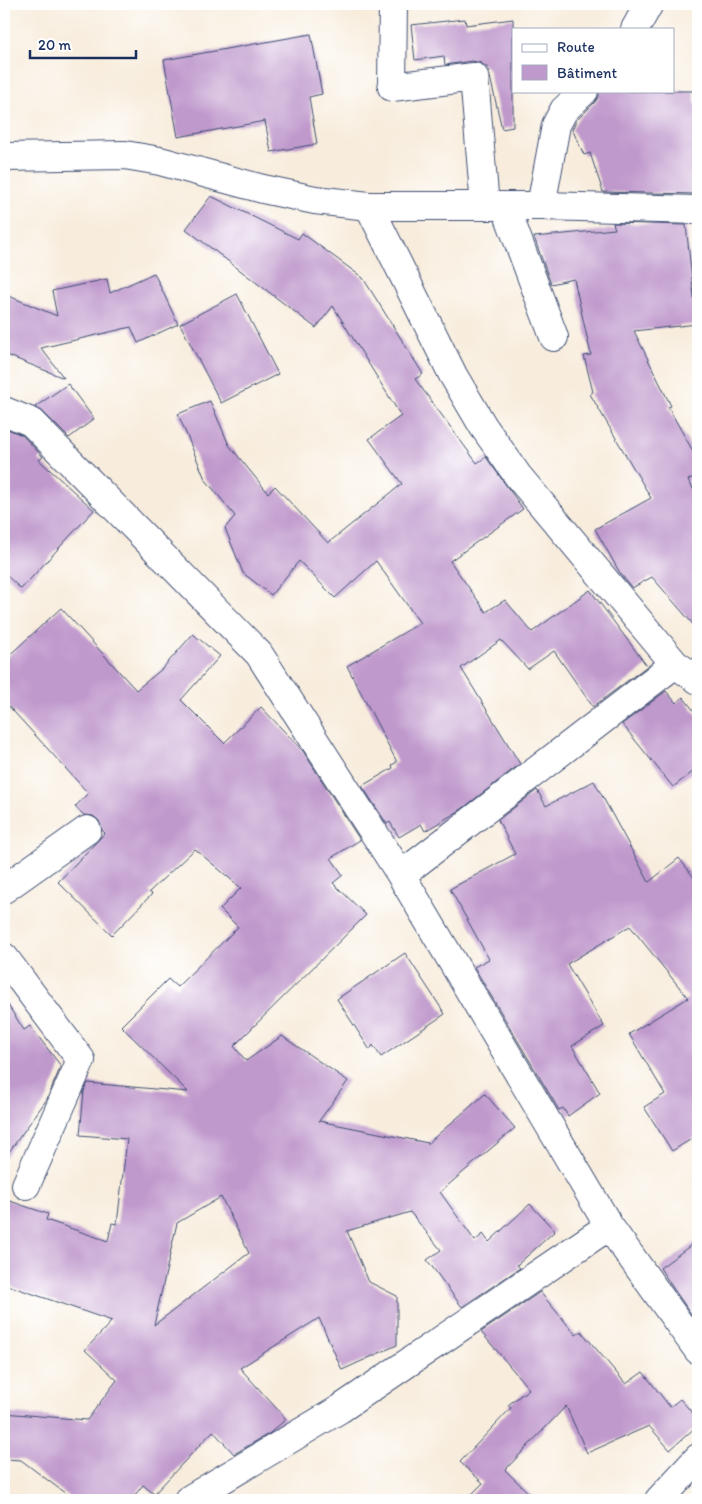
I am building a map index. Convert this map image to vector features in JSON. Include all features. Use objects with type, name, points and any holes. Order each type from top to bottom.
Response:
[{"type":"street","points":[[393,4],[392,87],[474,77],[496,206],[554,337]]},
{"type":"street","points":[[636,28],[650,4]]},
{"type":"street","points":[[541,206],[556,125],[564,110],[583,92]]},
{"type":"street","points":[[4,157],[125,155],[160,161],[263,190],[314,200],[369,206],[541,206],[698,210]]},
{"type":"street","points":[[369,206],[453,375],[483,426],[518,476],[675,664],[698,680]]},
{"type":"street","points":[[4,411],[31,422],[259,654],[401,875],[609,1226],[698,1350]]},
{"type":"street","points":[[401,875],[675,664]]},
{"type":"street","points":[[4,889],[87,830]]},
{"type":"street","points":[[4,957],[81,1060],[26,1185]]},
{"type":"street","points":[[188,1500],[340,1409],[609,1226]]},
{"type":"street","points":[[659,1500],[698,1458]]},
{"type":"building","points":[[465,19],[466,25],[513,19],[513,127],[502,129],[488,68],[481,63],[472,61],[445,65],[444,56],[415,60],[411,25]]},
{"type":"building","points":[[311,34],[322,94],[309,97],[317,144],[271,152],[265,121],[178,137],[164,60]]},
{"type":"building","points":[[693,91],[698,116],[698,194],[603,192],[590,153],[584,155],[572,129],[577,120],[599,96],[599,92]]},
{"type":"building","points":[[211,196],[298,239],[302,233],[363,278],[423,374],[415,379],[477,463],[486,457],[523,509],[450,561],[486,612],[505,600],[532,632],[590,590],[647,666],[593,707],[554,651],[528,669],[501,640],[461,668],[520,764],[462,809],[425,831],[421,824],[399,837],[390,822],[387,824],[362,786],[393,768],[392,765],[397,762],[347,666],[420,623],[376,561],[335,598],[299,561],[271,595],[243,573],[225,528],[235,516],[205,479],[178,414],[210,401],[229,445],[268,493],[275,486],[328,543],[402,484],[369,439],[401,416],[333,306],[316,328],[186,229]]},
{"type":"building","points":[[613,223],[686,225],[697,324],[634,331],[671,406],[668,407],[698,460],[698,474],[688,480],[698,497],[698,630],[652,577],[632,588],[620,573],[595,529],[651,498],[590,394],[593,392],[584,356],[591,355],[574,279],[551,284],[534,237],[615,229]]},
{"type":"building","points":[[154,273],[178,324],[138,343],[131,327],[41,348],[64,378],[4,354],[4,294],[57,316],[52,291],[107,279],[110,293]]},
{"type":"building","points":[[237,294],[278,374],[221,403],[180,324]]},
{"type":"building","points":[[68,384],[94,419],[69,438],[42,411],[35,407]]},
{"type":"building","points":[[5,428],[22,435],[43,457],[39,460],[94,510],[21,589],[4,573]]},
{"type":"building","points":[[61,608],[136,690],[162,669],[193,634],[220,656],[181,700],[224,743],[261,707],[303,751],[360,840],[331,858],[343,875],[333,883],[366,915],[234,1046],[246,1061],[282,1036],[348,1081],[319,1121],[428,1143],[485,1094],[515,1128],[440,1192],[475,1241],[483,1234],[489,1242],[530,1204],[555,1231],[517,1265],[520,1268],[462,1307],[427,1260],[441,1250],[410,1212],[347,1231],[369,1282],[397,1296],[397,1345],[342,1370],[319,1318],[240,1368],[286,1419],[270,1433],[234,1454],[213,1431],[154,1494],[143,1485],[131,1500],[74,1500],[21,1460],[4,1459],[4,1413],[87,1420],[117,1380],[85,1350],[112,1321],[4,1284],[4,1199],[48,1214],[46,1220],[108,1241],[112,1223],[117,1224],[127,1139],[80,1135],[84,1091],[88,1083],[188,1092],[121,1026],[168,979],[177,987],[238,927],[220,909],[241,888],[195,849],[149,892],[152,894],[112,935],[58,882],[105,833],[99,821],[93,816],[84,815],[75,807],[88,793],[4,701],[4,660]],"holes":[[[221,1197],[249,1253],[154,1325],[177,1223]]]},
{"type":"building","points":[[666,691],[676,703],[683,697],[698,716],[698,768],[673,787],[622,724]]},
{"type":"building","points":[[594,781],[649,882],[679,858],[698,883],[698,1135],[672,1151],[644,1107],[665,1094],[629,1034],[688,998],[630,926],[567,964],[604,1026],[572,1046],[600,1093],[568,1116],[563,1108],[559,1110],[474,967],[489,959],[450,889],[515,854],[498,820],[537,790],[546,806]]},
{"type":"building","points":[[405,953],[445,1014],[381,1057],[373,1045],[370,1050],[337,999]]},
{"type":"building","points":[[4,999],[24,1030],[30,1026],[61,1066],[47,1099],[4,1159]]},
{"type":"building","points":[[698,1240],[698,1324],[660,1268]]},
{"type":"building","points":[[540,1292],[576,1335],[581,1331],[626,1384],[643,1372],[670,1407],[680,1399],[698,1419],[698,1425],[670,1450],[649,1426],[587,1453],[566,1406],[505,1470],[536,1500],[466,1500],[483,1483],[460,1462],[511,1408],[508,1405],[529,1389],[481,1332]]}]
